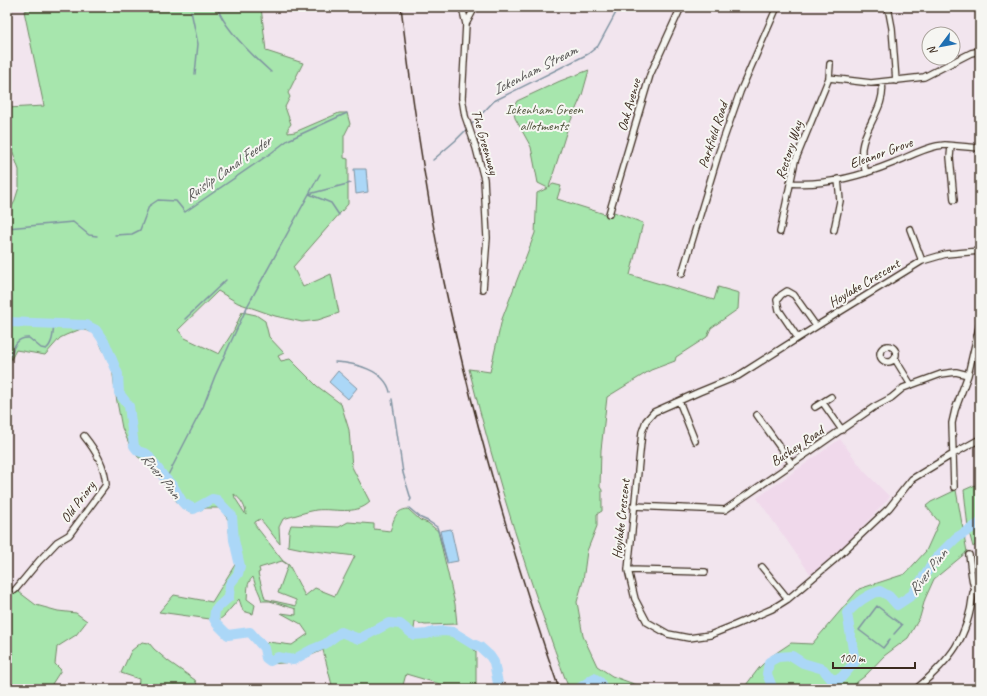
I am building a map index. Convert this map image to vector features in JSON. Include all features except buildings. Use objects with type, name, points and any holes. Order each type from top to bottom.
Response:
[{"type":"street","name":"The Greenway","points":[[462,7],[466,24],[462,98],[484,179],[487,238],[483,290]]},
{"type":"street","name":"The Greenway","points":[[466,24],[475,7]]},
{"type":"street","name":"Oak Avenue","points":[[609,214],[650,75],[681,7]]},
{"type":"street","name":"Parkfield Road","points":[[682,274],[718,155],[740,92],[777,7]]},
{"type":"street","points":[[888,7],[892,28],[896,81]]},
{"type":"street","points":[[829,78],[871,84],[927,76],[971,53],[980,51]]},
{"type":"street","name":"Rectory Way","points":[[780,232],[798,150],[829,78],[830,64]]},
{"type":"street","points":[[866,173],[862,159],[862,148],[882,97],[882,83]]},
{"type":"street","points":[[951,146],[950,156],[954,200]]},
{"type":"street","name":"Eleanor Grove","points":[[790,183],[812,183],[866,173],[933,147],[951,146],[980,148]]},
{"type":"street","points":[[834,230],[840,201],[838,179]]},
{"type":"street","points":[[946,193],[953,192]]},
{"type":"street","points":[[910,229],[922,261]]},
{"type":"street","name":"Hoylake Crescent","points":[[980,251],[946,254],[922,261],[738,376],[654,412],[646,421],[642,432],[633,506],[628,570],[635,599],[647,622],[668,634],[689,638],[710,635],[772,609],[788,599],[833,561],[889,508],[912,479],[953,454],[980,440]]},
{"type":"street","points":[[798,338],[779,310],[777,300],[787,291],[794,295],[816,326]]},
{"type":"street","points":[[954,487],[952,423],[955,410],[968,375],[980,323]]},
{"type":"street","points":[[895,359],[911,385]]},
{"type":"street","name":"Bushey Road","points":[[633,506],[725,510],[874,408],[891,398],[903,388],[941,374],[956,372],[968,375]]},
{"type":"street","points":[[815,408],[831,397]]},
{"type":"street","points":[[679,401],[695,441]]},
{"type":"street","points":[[823,403],[842,430]]},
{"type":"street","points":[[757,415],[792,464]]},
{"type":"street","name":"Old Priory","points":[[16,590],[38,561],[57,542],[69,535],[106,485],[102,462],[84,436]]},
{"type":"street","points":[[919,688],[943,665],[956,648],[969,619],[973,593],[978,590],[972,584],[972,568],[969,555]]},
{"type":"street","points":[[762,567],[788,599]]},
{"type":"street","points":[[628,570],[705,572]]},
{"type":"shaded area","points":[[840,439],[864,471],[890,497],[852,538],[811,575],[757,498]]},
{"type":"green space","points":[[43,7],[261,7],[266,51],[303,63],[288,93],[290,97],[285,107],[291,124],[288,128],[288,133],[295,132],[339,113],[347,113],[350,124],[344,136],[344,158],[348,159],[348,204],[293,267],[303,287],[331,274],[339,313],[318,320],[302,322],[275,316],[238,303],[218,291],[178,330],[185,338],[219,354],[234,330],[242,312],[256,315],[265,321],[269,337],[284,353],[278,356],[281,361],[290,359],[317,386],[341,404],[349,430],[352,467],[370,502],[358,509],[316,510],[283,519],[279,527],[280,544],[260,519],[255,522],[255,525],[283,561],[289,565],[305,596],[315,588],[335,596],[355,556],[288,546],[291,525],[339,527],[348,522],[374,524],[374,529],[390,531],[397,514],[400,511],[408,509],[420,520],[428,523],[438,531],[455,604],[457,624],[425,625],[415,622],[413,636],[419,638],[434,634],[453,633],[470,645],[476,652],[475,689],[457,689],[406,674],[402,689],[333,689],[323,650],[296,662],[269,664],[264,659],[261,649],[268,642],[292,645],[308,634],[301,624],[281,613],[296,615],[296,609],[270,601],[262,601],[253,577],[248,584],[247,599],[255,605],[253,614],[243,611],[239,599],[224,616],[213,625],[210,619],[159,612],[174,595],[212,602],[236,563],[229,531],[229,521],[218,508],[206,508],[192,513],[180,506],[148,462],[138,457],[131,448],[122,428],[112,367],[94,333],[81,329],[66,335],[60,338],[45,355],[16,350],[7,367],[7,215],[14,203],[19,187],[19,170],[7,135],[7,108],[44,106],[24,11]],"holes":[[[234,494],[243,503],[246,515],[235,498]],[[282,561],[288,565],[278,593],[296,600],[296,606],[265,599],[258,573],[260,572],[259,568]]]},
{"type":"green space","name":"Ickenham Green allotments","points":[[589,70],[582,95],[568,127],[549,187],[553,184],[561,186],[557,199],[611,216],[614,212],[643,223],[630,275],[714,300],[718,287],[739,293],[738,309],[711,328],[707,337],[676,357],[675,361],[651,370],[607,397],[601,450],[600,487],[602,490],[602,511],[597,514],[597,526],[587,551],[583,581],[577,602],[583,636],[597,666],[612,676],[634,684],[656,688],[746,685],[770,657],[791,643],[812,644],[859,589],[905,574],[926,551],[939,522],[926,506],[956,490],[967,552],[934,579],[925,599],[920,617],[908,638],[884,656],[865,676],[848,689],[569,689],[514,530],[479,410],[469,369],[490,372],[502,319],[535,233],[537,193],[548,188],[538,183],[531,147],[515,118],[513,108],[517,101],[560,81]]},
{"type":"green space","points":[[980,483],[980,542],[973,547],[968,528],[964,490]]},
{"type":"green space","points":[[7,583],[36,605],[58,611],[76,613],[87,621],[76,635],[57,647],[55,664],[61,670],[52,684],[65,689],[7,689]]},
{"type":"green space","points":[[142,642],[149,643],[168,661],[195,680],[199,689],[138,689],[139,679],[121,673],[131,651]]},
{"type":"water","points":[[354,169],[366,169],[368,192],[356,194]]},
{"type":"water","points":[[338,371],[357,388],[348,399],[329,382]]},
{"type":"water","points":[[451,529],[458,561],[447,563],[440,531]]},
{"type":"waterway","points":[[217,7],[226,25],[248,50],[271,72]]},
{"type":"waterway","name":"Ickenham Stream","points":[[471,125],[494,101],[588,54],[598,46],[619,7]]},
{"type":"waterway","points":[[191,11],[198,44],[195,74]]},
{"type":"waterway","name":"Ruislip Canal Feeder","points":[[115,235],[132,234],[140,230],[149,206],[158,200],[176,201],[185,212],[288,140],[347,113]]},
{"type":"waterway","name":"Ickenham Stream","points":[[433,160],[468,128]]},
{"type":"waterway","points":[[320,174],[309,194],[331,203],[339,215]]},
{"type":"waterway","points":[[166,479],[203,407],[215,376],[248,305],[309,194],[351,183]]},
{"type":"waterway","name":"Ruislip Canal Feeder","points":[[7,228],[73,222],[89,235],[97,236]]},
{"type":"waterway","points":[[185,319],[226,280]]},
{"type":"waterway","name":"River Pinn","points":[[7,322],[86,325],[96,330],[105,343],[118,374],[119,393],[129,406],[134,446],[138,451],[147,454],[164,477],[173,486],[183,503],[194,509],[212,499],[217,500],[232,516],[234,540],[240,566],[238,574],[230,584],[229,597],[215,610],[214,619],[228,635],[250,632],[264,648],[266,658],[270,661],[278,657],[293,660],[325,644],[341,632],[359,639],[389,623],[400,624],[414,635],[444,631],[453,632],[480,647],[490,656],[494,662],[499,689]]},
{"type":"waterway","points":[[7,364],[14,346],[24,338],[29,338],[41,348],[46,349],[53,335],[54,324]]},
{"type":"waterway","points":[[335,362],[360,366],[376,373],[387,384],[390,392]]},
{"type":"waterway","points":[[392,399],[403,473],[411,499],[410,501]]},
{"type":"waterway","points":[[409,508],[421,518],[437,527],[447,561]]},
{"type":"waterway","name":"River Pinn","points":[[773,689],[767,674],[769,662],[778,657],[792,656],[803,663],[823,669],[832,680],[841,678],[855,662],[847,613],[862,599],[880,591],[889,596],[897,605],[912,595],[933,562],[940,554],[956,538],[980,523]]},
{"type":"waterway","points":[[890,639],[883,648],[859,630],[877,606],[902,625],[894,634]]},
{"type":"waterway","name":"River Pinn","points":[[578,689],[594,678],[600,682],[603,689]]},
{"type":"railway","points":[[401,7],[425,179],[437,248],[455,334],[495,487],[526,589],[559,689]]}]
